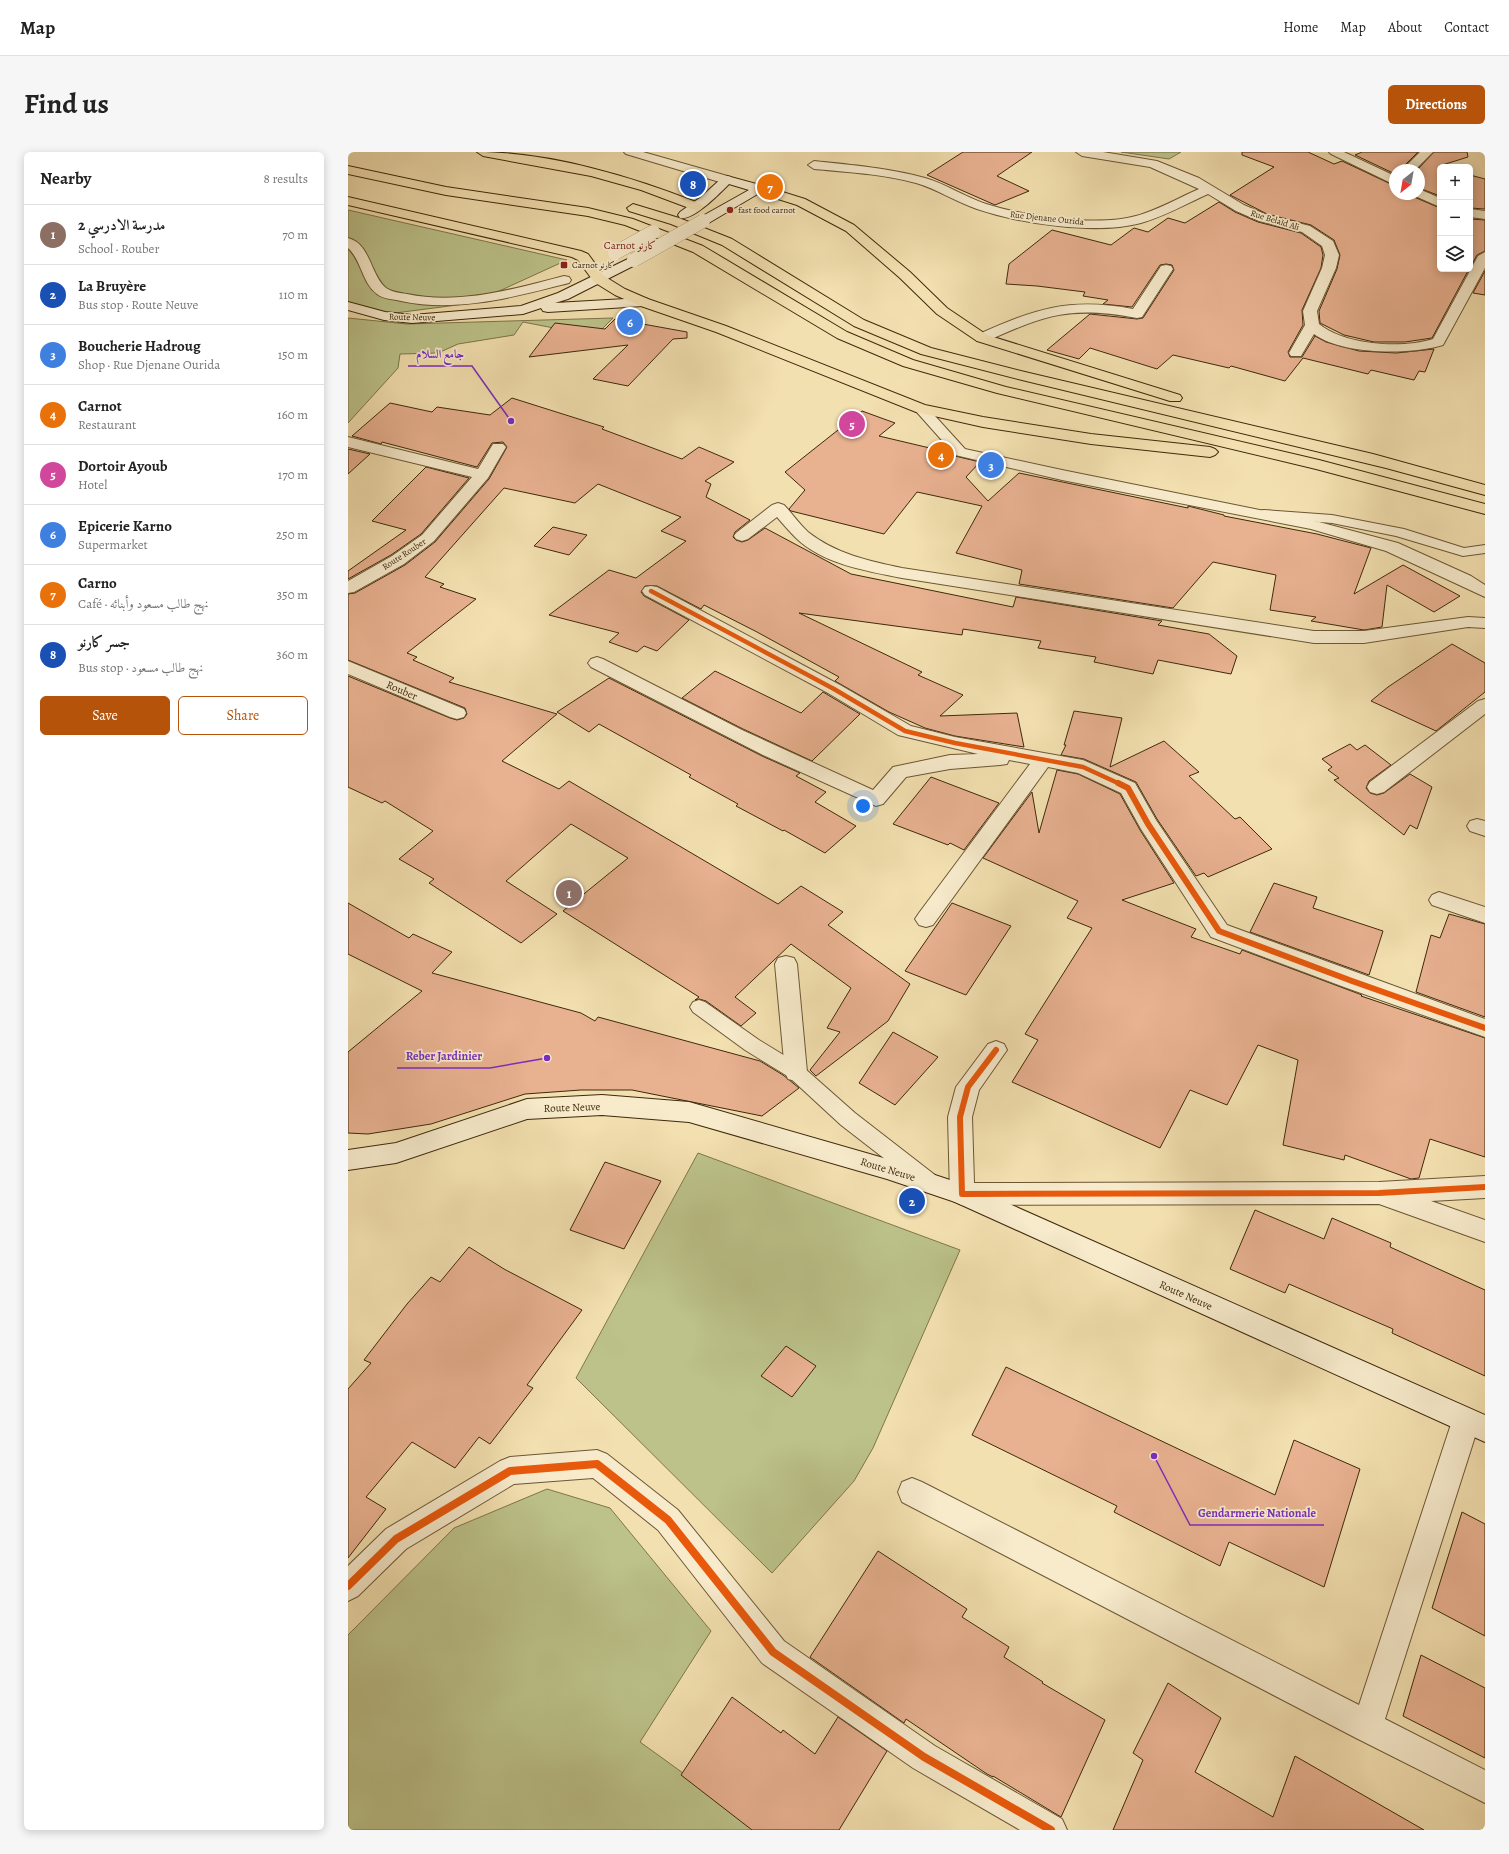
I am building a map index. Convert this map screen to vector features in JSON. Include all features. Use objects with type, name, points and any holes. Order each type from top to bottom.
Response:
[{"type":"highway","points":[[483,152],[541,161],[664,193],[697,207]]},
{"type":"highway","points":[[351,164],[382,164]]},
{"type":"highway","points":[[351,164],[446,191],[588,212],[629,222],[698,249],[842,335],[881,353],[908,363],[1002,390],[1319,465],[1485,509]]},
{"type":"highway","points":[[496,185],[604,202]]},
{"type":"highway","points":[[760,190],[801,202],[850,228],[905,275],[942,312],[982,338],[1386,463]]},
{"type":"highway","points":[[348,201],[576,254],[583,257],[599,279],[620,292],[921,409],[983,422],[1084,438],[1263,458],[1413,489]]},
{"type":"highway","points":[[622,206],[675,221],[727,242],[859,323],[926,351],[1015,374],[1386,463],[1485,490]]},
{"type":"street","points":[[630,152],[760,190]]},
{"type":"street","name":"Rue Belaïd Ali","points":[[1082,152],[1153,164],[1195,180],[1240,208],[1263,218],[1306,229],[1330,246],[1332,255],[1329,268],[1310,311],[1312,326]]},
{"type":"street","points":[[1335,152],[1389,178]]},
{"type":"street","points":[[1414,164],[1427,152]]},
{"type":"street","name":"Rue Djenane Ourida","points":[[814,165],[893,175],[922,182],[980,206],[1002,213],[1049,220],[1093,223],[1128,222],[1150,215],[1208,189]]},
{"type":"street","points":[[478,314],[564,280],[590,268],[697,207],[727,180]]},
{"type":"street","points":[[697,207],[727,197],[760,190]]},
{"type":"street","points":[[523,310],[564,296],[599,279],[708,217],[760,190]]},
{"type":"street","points":[[1425,195],[1437,201]]},
{"type":"street","points":[[697,207],[708,217]]},
{"type":"street","points":[[1473,213],[1485,215]]},
{"type":"street","points":[[348,242],[357,249],[368,271],[383,292],[411,300],[431,302],[475,298],[534,288],[564,280]]},
{"type":"street","points":[[612,255],[630,262]]},
{"type":"street","points":[[1296,353],[1312,326],[1326,336],[1356,343],[1393,347],[1429,346],[1438,342],[1485,256]]},
{"type":"street","points":[[982,338],[1033,316],[1062,309],[1093,307],[1137,314],[1166,269]]},
{"type":"street","points":[[523,310],[644,302]]},
{"type":"street","name":"Route Neuve","points":[[348,306],[384,316],[412,318],[523,310]]},
{"type":"street","points":[[921,409],[960,452],[1062,475],[1313,525],[1392,547],[1465,580],[1485,592]]},
{"type":"street","points":[[348,442],[482,475]]},
{"type":"street","name":"Route Rouber","points":[[348,588],[398,560],[428,538],[482,475],[498,447]]},
{"type":"street","points":[[742,536],[778,508],[802,535],[827,552],[862,565],[1057,598],[1314,637],[1364,637],[1468,622],[1485,622]]},
{"type":"street","points":[[651,591],[834,689],[905,731],[955,743],[1083,767],[1128,788],[1148,824],[1219,931],[1352,981],[1485,1028]]},
{"type":"street","points":[[598,664],[685,711],[808,769],[876,799],[900,772],[950,762],[1038,758]]},
{"type":"street","name":"Rouber","points":[[348,667],[457,712]]},
{"type":"street","points":[[1377,787],[1485,705]]},
{"type":"street","points":[[926,919],[1038,758]]},
{"type":"street","points":[[1439,900],[1485,915]]},
{"type":"street","points":[[786,964],[796,1072]]},
{"type":"street","points":[[996,1050],[968,1086],[960,1117],[962,1194],[1379,1193],[1485,1187]]},
{"type":"street","name":"Route Neuve","points":[[348,1160],[396,1153],[527,1109],[602,1105],[689,1112],[928,1182],[962,1194],[1476,1425]]},
{"type":"street","points":[[1379,1193],[1485,1231]]},
{"type":"street","points":[[1367,1727],[1476,1425]]},
{"type":"street","points":[[348,1586],[396,1539],[510,1471],[597,1464],[668,1520],[773,1652],[924,1757],[1051,1830]]},
{"type":"street","points":[[912,1492],[1485,1787]]},
{"type":"lane","points":[[1261,514],[1332,519],[1399,532],[1463,552],[1485,549]]},
{"type":"lane","points":[[699,1007],[752,1045],[796,1072],[848,1119],[928,1182]]},
{"type":"green space","points":[[1121,152],[1181,152],[1169,159]]},
{"type":"green space","points":[[348,210],[567,260],[473,303],[395,313],[380,313],[348,304]]},
{"type":"green space","points":[[348,318],[407,324],[613,318],[595,336],[523,322],[514,335],[458,344],[438,353],[400,354],[398,368],[348,423]]},
{"type":"green space","points":[[698,1153],[960,1250],[873,1448],[854,1481],[772,1573],[576,1378]]},
{"type":"green space","points":[[547,1489],[610,1508],[711,1631],[640,1742],[762,1830],[348,1830],[348,1635],[454,1528]]},
{"type":"building","points":[[963,152],[1032,152],[997,176],[1029,191],[995,205],[927,175]]},
{"type":"building","points":[[1242,152],[1308,152],[1334,164],[1342,161],[1389,183],[1389,200],[1421,200],[1437,207],[1437,272],[1467,272],[1432,338],[1405,342],[1374,342],[1344,335],[1320,323],[1319,311],[1337,269],[1340,255],[1334,240],[1311,225],[1267,214],[1230,195],[1274,167],[1242,155]]},
{"type":"building","points":[[1362,152],[1418,152],[1406,164],[1389,164],[1389,171],[1355,155]]},
{"type":"building","points":[[1434,152],[1467,152],[1468,157],[1445,164],[1437,164],[1437,195],[1425,190],[1425,164],[1423,164]]},
{"type":"building","points":[[1473,176],[1485,179],[1485,209],[1473,208]]},
{"type":"building","points":[[1219,202],[1235,212],[1258,222],[1301,233],[1321,247],[1323,255],[1321,268],[1302,310],[1303,325],[1288,352],[1290,357],[1302,357],[1315,336],[1326,342],[1359,351],[1396,353],[1434,349],[1425,372],[1419,371],[1414,380],[1371,370],[1368,374],[1303,358],[1285,381],[1231,366],[1229,368],[1173,355],[1157,369],[1090,348],[1079,359],[1047,350],[1090,314],[1137,319],[1143,318],[1174,270],[1172,265],[1160,265],[1132,307],[1103,304],[1108,300],[1083,296],[1085,292],[1006,284],[1009,264],[1052,230],[1111,245],[1134,228],[1148,232],[1168,218],[1185,223]]},
{"type":"building","points":[[1473,219],[1485,220],[1485,251],[1477,255],[1473,262]]},
{"type":"building","points":[[1485,271],[1485,295],[1473,293]]},
{"type":"building","points":[[615,319],[687,332],[687,338],[673,339],[628,386],[593,379],[628,345],[529,357],[555,323],[605,329]]},
{"type":"building","points":[[512,398],[604,427],[602,429],[682,459],[699,447],[734,462],[705,481],[711,484],[706,497],[750,520],[735,532],[733,537],[736,540],[742,542],[748,540],[765,528],[851,574],[1013,607],[1016,597],[1162,621],[1158,625],[1209,634],[1237,656],[1231,674],[1158,660],[1153,674],[1094,662],[1096,657],[1038,648],[1041,641],[963,629],[962,635],[799,613],[922,672],[918,675],[963,695],[940,716],[1017,713],[1024,747],[955,736],[925,728],[889,712],[835,681],[839,677],[757,632],[704,605],[701,609],[657,586],[645,586],[641,592],[644,596],[689,620],[657,651],[644,646],[637,652],[609,642],[619,633],[549,615],[609,570],[636,578],[686,541],[661,531],[681,517],[598,484],[575,503],[504,488],[425,577],[444,584],[440,587],[476,599],[407,653],[417,657],[413,660],[454,678],[449,682],[557,714],[502,761],[559,789],[569,781],[778,904],[801,886],[843,912],[828,925],[910,984],[888,1021],[816,1076],[810,1070],[840,1032],[827,1028],[851,988],[791,944],[735,997],[756,1013],[741,1026],[706,1001],[699,999],[695,1000],[699,997],[563,911],[628,858],[571,824],[506,881],[557,914],[521,943],[429,883],[434,879],[399,859],[433,831],[385,801],[382,803],[348,787],[348,676],[450,718],[457,720],[464,718],[467,714],[465,708],[348,660],[348,594],[355,593],[405,565],[435,542],[489,479],[507,447],[503,442],[492,443],[477,467],[382,442],[381,444],[352,436],[390,403],[432,412],[437,407],[490,415]]},
{"type":"building","points":[[862,411],[895,423],[879,436],[951,453],[955,456],[980,462],[966,477],[988,501],[1019,473],[1188,508],[1188,506],[1224,516],[1317,534],[1371,548],[1354,594],[1403,565],[1460,596],[1434,612],[1387,585],[1382,627],[1364,630],[1311,621],[1316,617],[1270,610],[1276,575],[1213,562],[1173,608],[1019,584],[1022,570],[956,553],[982,506],[917,492],[884,534],[791,511],[789,509],[805,490],[785,472]]},
{"type":"building","points":[[348,449],[370,454],[348,474]]},
{"type":"building","points":[[426,467],[469,478],[421,534],[391,555],[348,579],[348,571],[406,530],[372,521]]},
{"type":"building","points":[[553,527],[587,535],[569,555],[534,546]]},
{"type":"building","points":[[1452,644],[1485,663],[1485,692],[1436,731],[1371,701],[1388,687]]},
{"type":"building","points":[[715,671],[801,713],[823,692],[860,714],[812,761],[743,729],[682,698]]},
{"type":"building","points":[[609,678],[762,756],[800,773],[796,776],[826,792],[815,802],[856,826],[825,853],[736,806],[738,804],[689,777],[691,775],[599,724],[589,732],[557,712]]},
{"type":"building","points":[[1074,711],[1122,718],[1110,767],[1164,741],[1199,772],[1189,776],[1235,819],[1240,817],[1272,849],[1208,877],[1204,873],[1196,876],[1157,819],[1136,782],[1084,759],[1061,755],[1066,745],[1064,745]]},
{"type":"building","points":[[1350,744],[1357,750],[1365,745],[1391,765],[1369,781],[1366,788],[1370,793],[1377,795],[1384,793],[1410,774],[1432,787],[1417,829],[1410,825],[1404,835],[1334,780],[1339,778],[1328,770],[1332,767],[1322,759]]},
{"type":"building","points":[[1057,770],[1078,774],[1120,794],[1140,830],[1174,883],[1122,900],[1196,929],[1191,937],[1240,954],[1242,950],[1362,995],[1361,996],[1485,1038],[1485,1157],[1430,1139],[1419,1178],[1411,1179],[1345,1155],[1344,1160],[1283,1145],[1298,1060],[1258,1045],[1227,1105],[1190,1090],[1160,1148],[1012,1082],[1038,1040],[1025,1034],[1092,928],[1067,918],[1078,901],[983,858],[1032,792],[1039,833]]},
{"type":"building","points":[[931,777],[999,803],[964,850],[950,843],[948,845],[893,824]]},
{"type":"building","points":[[1274,883],[1317,897],[1313,908],[1383,931],[1369,975],[1250,932]]},
{"type":"building","points":[[348,903],[409,938],[413,934],[452,952],[432,973],[581,1013],[595,1021],[598,1017],[760,1061],[783,1075],[799,1088],[762,1116],[632,1090],[581,1090],[525,1094],[431,1124],[368,1134],[348,1133],[348,1052],[422,991],[348,954]]},
{"type":"building","points":[[952,903],[1011,926],[966,995],[905,971]]},
{"type":"building","points":[[1449,914],[1485,924],[1485,1017],[1416,992],[1431,935],[1440,938]]},
{"type":"building","points":[[893,1032],[938,1057],[895,1105],[859,1083]]},
{"type":"building","points":[[605,1162],[661,1181],[624,1249],[570,1230]]},
{"type":"building","points":[[1255,1210],[1324,1239],[1332,1218],[1391,1243],[1390,1247],[1485,1290],[1485,1376],[1392,1333],[1393,1329],[1289,1284],[1285,1293],[1230,1269]]},
{"type":"building","points":[[469,1247],[504,1269],[582,1310],[527,1385],[533,1388],[490,1444],[479,1437],[455,1468],[412,1442],[366,1497],[386,1509],[348,1558],[348,1389],[371,1363],[364,1360],[407,1304],[431,1277],[440,1282]]},
{"type":"building","points":[[786,1346],[816,1366],[792,1397],[761,1376]]},
{"type":"building","points":[[1006,1367],[1275,1495],[1294,1440],[1360,1469],[1324,1587],[1229,1542],[1220,1566],[1114,1512],[1117,1506],[972,1435]]},
{"type":"building","points":[[1462,1512],[1485,1524],[1485,1636],[1432,1608]]},
{"type":"building","points":[[878,1551],[967,1609],[962,1617],[1009,1647],[1004,1657],[1043,1682],[1042,1683],[1105,1720],[1061,1817],[993,1776],[987,1774],[906,1719],[904,1723],[810,1657]]},
{"type":"building","points":[[1421,1655],[1485,1688],[1485,1758],[1403,1716]]},
{"type":"building","points":[[1168,1683],[1221,1718],[1195,1772],[1273,1817],[1295,1756],[1424,1830],[1113,1830],[1143,1760],[1133,1753]]},
{"type":"building","points":[[732,1697],[781,1733],[783,1730],[815,1754],[838,1717],[887,1751],[839,1830],[752,1830],[681,1775]]},
{"type":"cycle path","points":[[651,591],[834,689],[905,731],[955,743],[1083,767],[1128,788],[1148,824],[1219,931],[1352,981],[1485,1028]]},
{"type":"cycle path","points":[[996,1050],[968,1087],[960,1117],[962,1194],[1379,1193],[1485,1187]]},
{"type":"cycle path","points":[[348,1586],[396,1539],[510,1471],[597,1464],[668,1520],[773,1652],[924,1757],[1051,1830]]},
{"type":"place","name":"جسر كارنو","points":[[693,184]]},
{"type":"place","name":"Carno","points":[[770,187]]},
{"type":"place","name":"fast food carnot","points":[[730,210]]},
{"type":"place","name":"Carnot كارنو","points":[[564,265]]},
{"type":"place","name":"Epicerie Karno","points":[[630,322]]},
{"type":"place","name":"جامع السلام","points":[[511,421]]},
{"type":"place","name":"Dortoir Ayoub","points":[[852,424]]},
{"type":"place","name":"Carnot","points":[[941,455]]},
{"type":"place","name":"Boucherie Hadroug","points":[[991,465]]},
{"type":"place","name":"مدرسة الادرسي 2","points":[[569,893]]},
{"type":"place","name":"Reber Jardinier","points":[[547,1058]]},
{"type":"place","name":"La Bruyère","points":[[912,1201]]},
{"type":"place","name":"Gendarmerie Nationale","points":[[1154,1456]]},
{"type":"district","name":"Carnot كارنو","points":[[630,245]]}]
